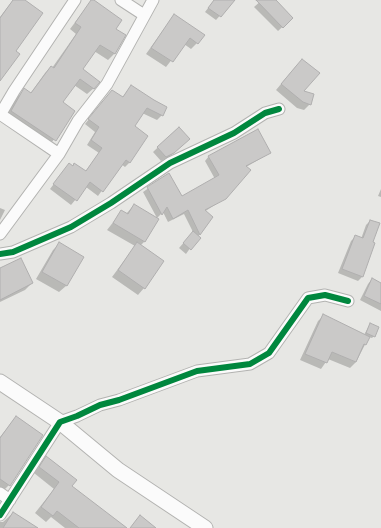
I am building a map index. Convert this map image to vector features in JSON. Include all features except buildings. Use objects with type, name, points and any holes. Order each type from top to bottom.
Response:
[{"type":"street","points":[[58,154],[0,114],[75,0]]},
{"type":"street","points":[[121,0],[144,15]]},
{"type":"street","points":[[0,234],[58,154],[78,121],[107,84],[153,0]]},
{"type":"street","points":[[0,254],[13,252],[71,227],[111,203],[164,166],[234,133],[265,113],[279,108]]},
{"type":"street","points":[[0,515],[60,422],[100,405],[119,400],[197,372],[250,364],[269,353],[308,298],[325,295],[348,301]]},
{"type":"street","points":[[0,382],[60,422],[118,470],[205,528]]},
{"type":"street","points":[[0,493],[10,500]]},
{"type":"cycle path","points":[[0,254],[13,252],[71,227],[111,203],[170,163],[234,133],[265,113],[279,109]]},
{"type":"cycle path","points":[[0,515],[60,422],[100,405],[119,400],[197,371],[250,364],[269,353],[308,298],[325,295],[348,301]]}]
